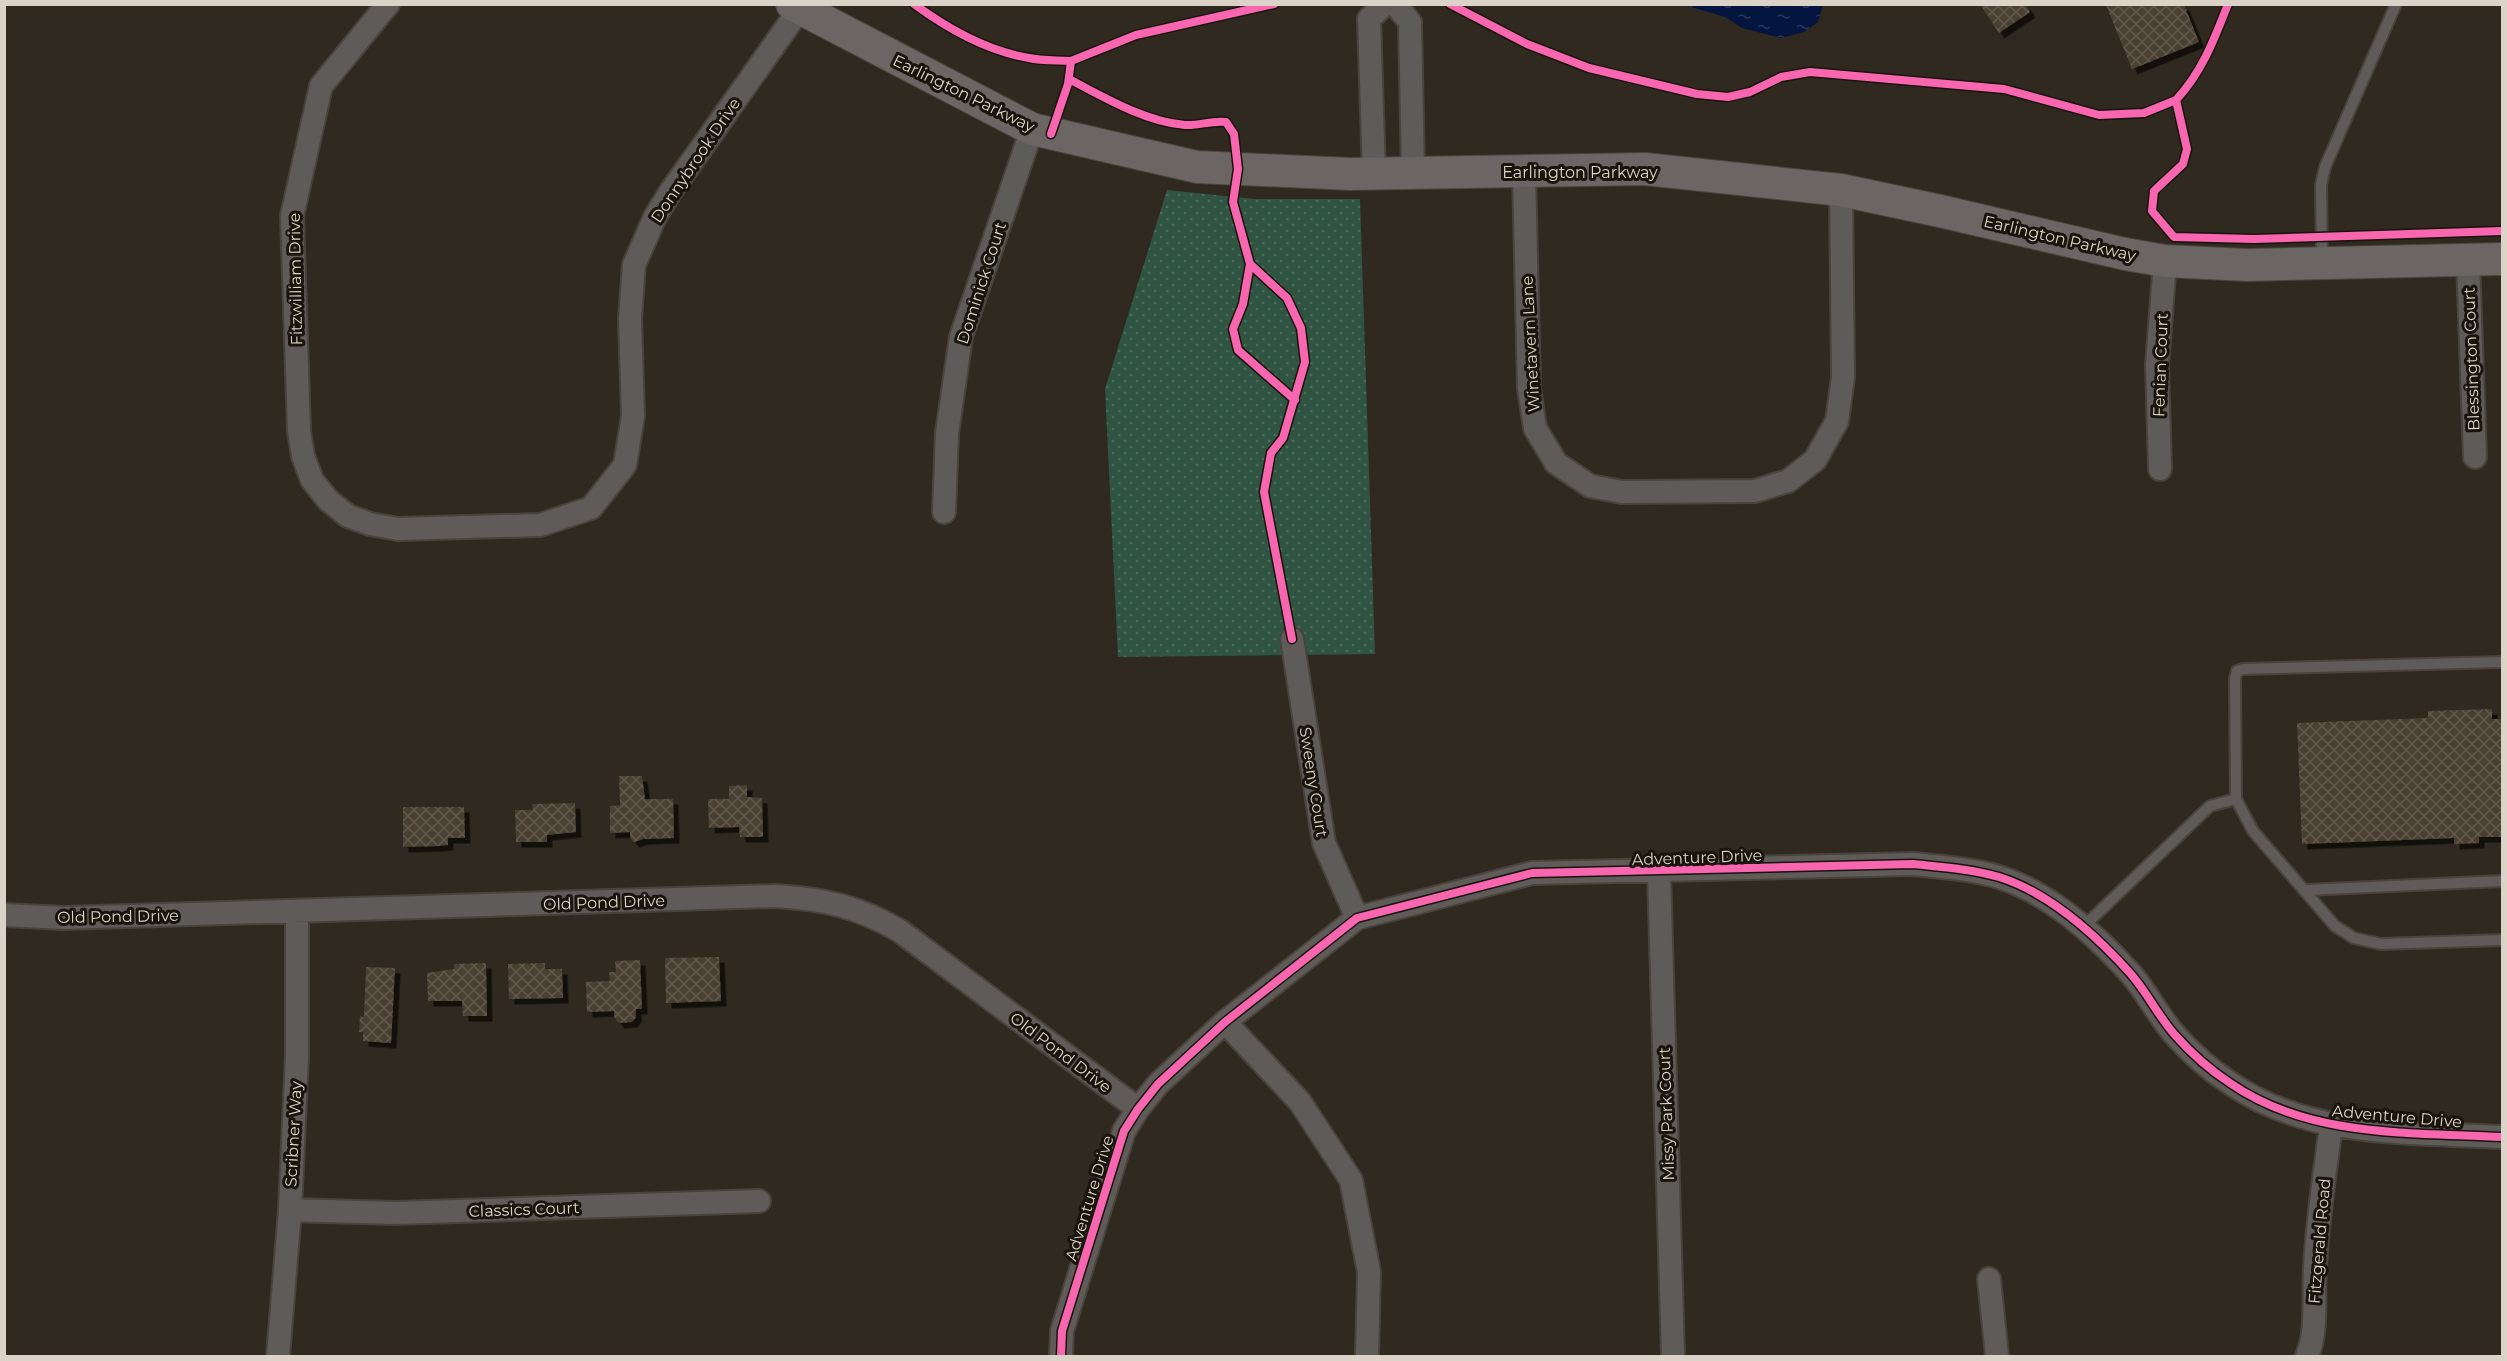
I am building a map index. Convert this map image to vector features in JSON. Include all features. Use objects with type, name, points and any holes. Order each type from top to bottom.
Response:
[{"type":"street","name":"Fitzwilliam Drive","points":[[328,500],[312,480],[303,456],[299,431],[292,216],[321,86],[388,4]]},
{"type":"street","points":[[1374,174],[1369,19],[1385,4]]},
{"type":"street","points":[[1395,4],[1410,22],[1413,173]]},
{"type":"street","name":"Donnybrook Drive","points":[[328,500],[348,516],[370,524],[398,529],[540,525],[591,508],[625,465],[633,416],[630,318],[634,265],[655,217],[671,191],[795,7]]},
{"type":"street","name":"Earlington Parkway","points":[[795,7],[1032,129],[1197,167],[1374,174],[1645,169],[1841,190],[2165,261],[2247,265],[2502,259]]},
{"type":"street","name":"Dominick Court","points":[[944,512],[947,433],[961,337],[1032,129]]},
{"type":"street","name":"Winetavern Lane","points":[[1524,172],[1529,388],[1535,428],[1556,463],[1590,486],[1622,492],[1755,491],[1788,481],[1815,460],[1838,421],[1843,377],[1841,190]]},
{"type":"street","name":"Fenian Court","points":[[2160,469],[2157,365],[2165,261]]},
{"type":"street","name":"Blessington Court","points":[[2468,261],[2475,457]]},
{"type":"street","name":"Sweeny Court","points":[[1292,639],[1324,843],[1357,918]]},
{"type":"street","name":"Adventure Drive","points":[[1061,1356],[1062,1331],[1124,1131],[1158,1084],[1225,1022],[1357,918],[1532,873],[1659,872],[1913,864],[1999,877],[2037,893],[2071,916],[2130,973],[2175,1034],[2208,1067],[2230,1084],[2254,1098],[2295,1115],[2331,1126],[2502,1137]]},
{"type":"street","name":"Missy Park Court","points":[[1659,872],[1673,1356]]},
{"type":"street","name":"Old Pond Drive","points":[[4,915],[64,918],[775,896],[807,898],[841,905],[872,915],[900,931],[1138,1109]]},
{"type":"street","name":"Scribner Way","points":[[278,1356],[290,1210],[297,1054],[297,911]]},
{"type":"street","points":[[1225,1022],[1300,1102],[1351,1180],[1369,1272],[1367,1356]]},
{"type":"street","name":"Fitzgerald Road","points":[[2307,1356],[2310,1350],[2318,1230],[2331,1126]]},
{"type":"street","name":"Classics Court","points":[[290,1210],[395,1213],[759,1201]]},
{"type":"street","points":[[1989,1279],[1997,1356]]},
{"type":"lane","points":[[2322,263],[2321,185],[2325,167],[2396,4]]},
{"type":"lane","points":[[2502,662],[2243,669],[2237,671],[2235,678],[2236,799],[2253,831],[2335,926],[2354,938],[2381,944],[2502,940]]},
{"type":"lane","points":[[2083,927],[2210,806],[2236,799]]},
{"type":"lane","points":[[2306,890],[2502,881]]},
{"type":"green space","points":[[1167,190],[1254,199],[1360,199],[1375,654],[1118,657],[1105,389]]},
{"type":"water","points":[[1684,5],[1823,5],[1818,22],[1804,32],[1781,38],[1742,28],[1725,17]]},
{"type":"building","points":[[1980,4],[2025,4],[2030,12],[1999,33]]},
{"type":"building","points":[[2106,5],[2184,5],[2199,42],[2132,69]]},
{"type":"building","points":[[2492,709],[2492,719],[2502,719],[2502,837],[2479,837],[2479,843],[2454,844],[2454,838],[2302,844],[2297,723],[2428,718],[2428,711]]},
{"type":"building","points":[[619,776],[642,776],[645,799],[673,799],[674,838],[643,839],[634,842],[630,838],[630,832],[610,833],[610,806],[620,805]]},
{"type":"building","points":[[747,785],[747,797],[762,798],[763,837],[740,837],[739,827],[709,828],[708,799],[729,799],[729,786]]},
{"type":"building","points":[[575,803],[576,832],[547,835],[547,842],[516,842],[515,810],[533,810],[532,804]]},
{"type":"building","points":[[403,807],[464,807],[465,838],[448,838],[448,845],[403,847]]},
{"type":"building","points":[[719,957],[721,1001],[666,1003],[665,958]]},
{"type":"building","points":[[640,960],[642,1009],[636,1009],[636,1017],[632,1022],[619,1023],[614,1017],[614,1011],[587,1012],[586,982],[610,981],[609,972],[616,972],[615,961]]},
{"type":"building","points":[[486,963],[487,1016],[463,1016],[462,1001],[428,1001],[427,973],[454,969],[454,964]]},
{"type":"building","points":[[545,963],[545,969],[562,969],[563,998],[509,999],[508,964]]},
{"type":"building","points":[[366,967],[395,968],[391,1043],[363,1041],[363,1032],[359,1032],[360,1016],[364,1017]]},
{"type":"cycle path","points":[[914,4],[954,30],[998,50],[1034,59],[1071,61]]},
{"type":"cycle path","points":[[1051,134],[1068,84],[1071,61],[1136,35],[1274,4]]},
{"type":"cycle path","points":[[1450,4],[1527,44],[1589,68],[1697,94],[1728,97],[1750,92],[1781,77],[1810,72],[2004,89],[2099,115],[2144,113],[2176,100]]},
{"type":"cycle path","points":[[2228,4],[2200,67],[2176,100],[2187,149],[2183,164],[2154,191],[2152,211],[2174,237],[2254,239],[2502,231]]},
{"type":"cycle path","points":[[1069,79],[1140,114],[1185,125],[1226,122],[1234,134],[1238,169],[1233,202],[1250,264],[1287,298],[1301,328],[1305,362],[1283,438],[1271,453],[1264,492],[1292,639]]},
{"type":"cycle path","points":[[1250,264],[1243,304],[1233,329],[1238,350],[1295,400]]},
{"type":"cycle path","points":[[1061,1356],[1062,1331],[1124,1131],[1158,1084],[1225,1022],[1357,918],[1532,873],[1913,864],[1988,874],[2036,893],[2086,929],[2130,973],[2169,1028],[2188,1048],[2223,1078],[2261,1101],[2293,1114],[2361,1129],[2502,1137]]}]
